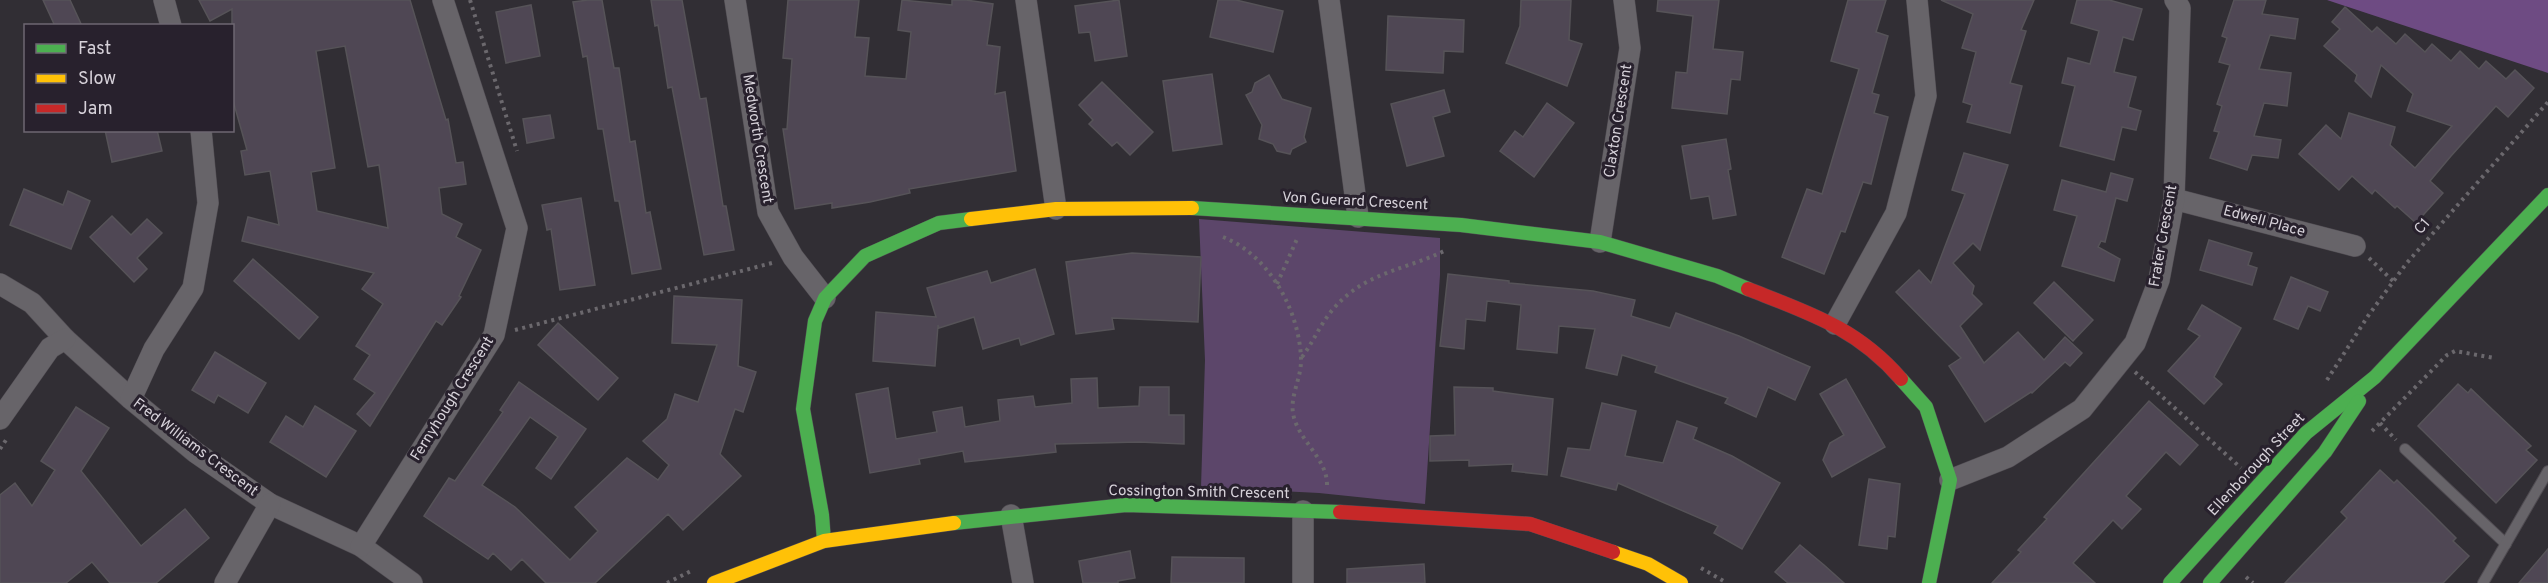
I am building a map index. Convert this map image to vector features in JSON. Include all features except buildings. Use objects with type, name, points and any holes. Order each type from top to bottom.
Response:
[{"type":"street","points":[[164,0],[170,24]]},
{"type":"street","name":"Fernyhough Crescent","points":[[361,546],[495,335],[517,228],[443,0]]},
{"type":"street","name":"Medworth Crescent","points":[[735,0],[768,212],[793,257],[825,298]]},
{"type":"street","points":[[1026,0],[1056,209]]},
{"type":"street","points":[[1329,0],[1359,217]]},
{"type":"street","name":"Claxton Crescent","points":[[1600,242],[1630,48],[1624,0]]},
{"type":"street","points":[[1835,324],[1896,213],[1926,96],[1917,0]]},
{"type":"street","name":"Frater Crescent","points":[[1950,480],[2008,457],[2082,410],[2135,343],[2159,280],[2174,199],[2181,8],[2175,0]]},
{"type":"street","points":[[130,399],[154,349],[193,288],[208,203],[201,132]]},
{"type":"street","name":"Ellenborough Street","points":[[2169,583],[2306,433],[2375,376],[2548,195]]},
{"type":"street","name":"Edwell Place","points":[[2174,199],[2355,246]]},
{"type":"street","name":"Von Guerard Crescent","points":[[824,541],[822,515],[803,409],[815,321],[825,298],[865,256],[939,223],[1056,209],[1187,208],[1461,225],[1600,242],[1717,276],[1835,324],[1881,356],[1926,407],[1950,480],[1932,578],[1929,583]]},
{"type":"street","name":"Fred Williams Crescent","points":[[0,284],[32,303],[65,339],[130,399],[195,452],[270,504],[361,546],[412,583]]},
{"type":"street","points":[[0,419],[50,348],[65,339]]},
{"type":"street","name":"Ellenborough Street","points":[[2210,583],[2325,452],[2375,376]]},
{"type":"street","points":[[225,583],[270,504]]},
{"type":"street","name":"Cossington Smith Crescent","points":[[714,583],[824,541],[1011,515],[1126,505],[1400,514],[1530,524],[1648,564],[1681,583]]},
{"type":"street","points":[[1304,512],[1304,583]]},
{"type":"street","points":[[1011,515],[1023,583]]},
{"type":"lane","points":[[2404,449],[2506,544]]},
{"type":"lane","points":[[2483,583],[2548,471]]},
{"type":"path","name":"C1","points":[[2330,378],[2368,316],[2393,281],[2548,102]]},
{"type":"path","points":[[1277,284],[1293,250],[1304,215]]},
{"type":"path","points":[[1301,358],[1326,318],[1350,291],[1392,269],[1451,247],[1458,239],[1461,225]]},
{"type":"path","points":[[1218,236],[1226,238],[1259,260],[1277,284],[1296,328],[1301,358],[1293,411],[1301,432],[1325,470],[1326,491]]},
{"type":"path","points":[[2355,246],[2393,281]]},
{"type":"path","points":[[495,335],[776,262]]},
{"type":"path","points":[[2121,360],[2244,470]]},
{"type":"path","points":[[2380,423],[2404,449]]},
{"type":"shaded area","points":[[2327,0],[2548,0],[2548,73],[2336,3]]},
{"type":"shaded area","points":[[1199,219],[1440,238],[1440,275],[1425,504],[1319,493],[1201,487],[1205,360]]},
{"type":"traffic: fast","points":[[2170,583],[2306,433],[2375,377],[2548,195]]},
{"type":"traffic: fast","points":[[1192,208],[1461,225],[1600,242],[1717,276],[1748,289]]},
{"type":"traffic: fast","points":[[824,541],[822,515],[803,409],[815,321],[825,298],[865,256],[939,223],[971,219]]},
{"type":"traffic: fast","points":[[1901,379],[1926,407],[1950,480],[1929,583]]},
{"type":"traffic: fast","points":[[2210,583],[2325,452],[2359,401]]},
{"type":"traffic: fast","points":[[954,523],[1126,505],[1340,512]]},
{"type":"traffic: slow","points":[[971,219],[1056,209],[1192,208]]},
{"type":"traffic: slow","points":[[714,583],[824,541],[954,523]]},
{"type":"traffic: slow","points":[[1613,552],[1648,564],[1681,583]]},
{"type":"traffic: jam","points":[[1748,289],[1812,315],[1849,334],[1884,361],[1901,379]]},
{"type":"traffic: jam","points":[[1340,512],[1530,524],[1613,552]]}]
